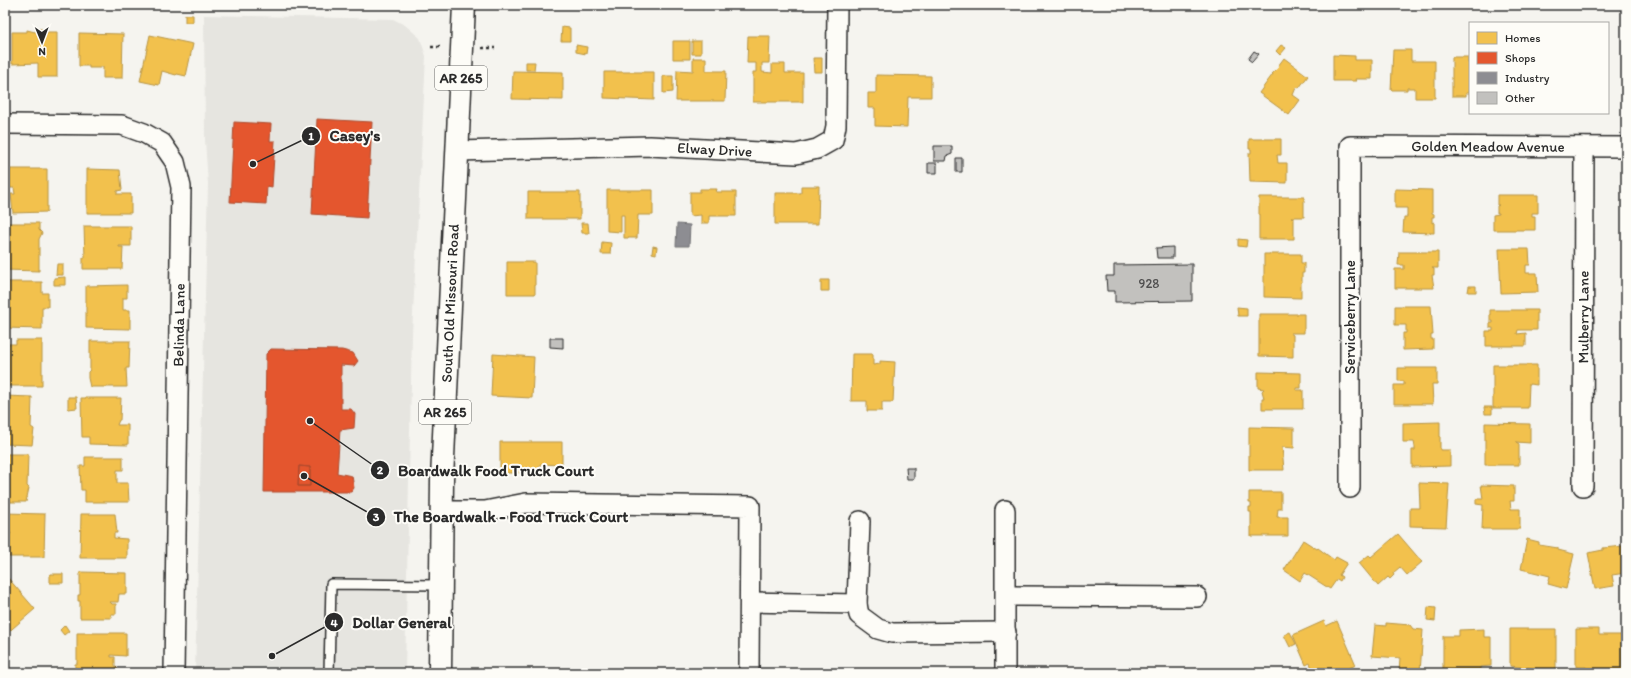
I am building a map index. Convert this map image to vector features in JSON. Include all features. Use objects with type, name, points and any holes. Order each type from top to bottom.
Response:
[{"type":"main road","name":"South Old Missouri Road","points":[[440,673],[441,511],[464,5]]},
{"type":"street","name":"Elway Drive","points":[[458,151],[650,146],[796,154],[817,149],[833,140],[836,126],[837,5]]},
{"type":"street","name":"Belinda Lane","points":[[5,124],[122,125],[144,133],[162,143],[175,162],[181,187],[174,673]]},
{"type":"street","name":"Golden Meadow Avenue","points":[[1350,146],[1626,147]]},
{"type":"street","name":"Serviceberry Lane","points":[[1350,146],[1350,488]]},
{"type":"street","name":"Mulberry Lane","points":[[1583,486],[1584,147]]},
{"type":"street","points":[[441,511],[485,512],[526,503],[750,506],[749,673]]},
{"type":"street","points":[[1005,510],[1007,596],[1005,673]]},
{"type":"street","points":[[860,521],[857,604],[859,615],[878,629],[892,634],[1006,632]]},
{"type":"street","points":[[1007,596],[1197,597]]},
{"type":"street","points":[[750,602],[857,604]]},
{"type":"lane","points":[[329,673],[331,584],[440,585]]},
{"type":"shaded area","points":[[204,15],[393,19],[405,25],[420,38],[426,56],[412,334],[405,673],[195,673],[208,184],[205,140]]},
{"type":"building: Homes","points":[[185,15],[193,15],[193,22],[185,22]]},
{"type":"building: Homes","points":[[562,27],[570,28],[570,41],[561,41]]},
{"type":"building: Homes","points":[[38,29],[42,29],[46,32],[57,32],[57,77],[38,77],[38,63],[12,64],[12,32],[27,32],[27,30],[35,32]]},
{"type":"building: Homes","points":[[79,33],[123,34],[122,78],[103,78],[103,67],[89,68],[89,66],[79,66]]},
{"type":"building: Homes","points":[[150,35],[193,44],[186,76],[162,71],[159,85],[140,81]]},
{"type":"building: Homes","points":[[748,36],[770,36],[769,63],[762,63],[762,72],[772,73],[772,64],[785,64],[785,73],[803,73],[803,102],[753,102],[753,72],[756,72],[756,63],[747,63]]},
{"type":"building: Homes","points":[[673,41],[690,41],[690,59],[673,59]]},
{"type":"building: Homes","points":[[692,41],[701,41],[701,54],[692,54]]},
{"type":"building: Homes","points":[[576,45],[587,47],[586,54],[576,52]]},
{"type":"building: Homes","points":[[1281,45],[1286,48],[1280,55],[1276,51]]},
{"type":"building: Homes","points":[[1393,50],[1411,50],[1411,61],[1435,61],[1435,98],[1415,98],[1415,88],[1407,88],[1407,90],[1391,90]]},
{"type":"building: Homes","points":[[1333,55],[1355,56],[1355,60],[1372,60],[1372,79],[1333,81]]},
{"type":"building: Homes","points":[[1452,57],[1468,57],[1469,93],[1466,93],[1466,96],[1452,96]]},
{"type":"building: Homes","points":[[693,58],[706,58],[706,71],[726,71],[725,101],[676,101],[677,70],[693,71]]},
{"type":"building: Homes","points":[[813,58],[822,58],[822,72],[814,72]]},
{"type":"building: Homes","points":[[1284,58],[1308,76],[1299,88],[1297,87],[1295,90],[1293,95],[1300,100],[1289,115],[1259,93]]},
{"type":"building: Homes","points":[[1623,60],[1626,61],[1626,99],[1623,99]]},
{"type":"building: Homes","points":[[526,62],[535,62],[534,70],[526,70]]},
{"type":"building: Homes","points":[[513,71],[563,72],[563,100],[512,99]]},
{"type":"building: Homes","points":[[604,72],[654,72],[654,100],[604,98]]},
{"type":"building: Homes","points":[[876,75],[931,76],[931,97],[908,97],[907,127],[875,126],[875,108],[868,108],[868,93],[876,93]]},
{"type":"building: Homes","points":[[663,76],[673,76],[673,92],[663,93]]},
{"type":"building: Homes","points":[[1249,139],[1281,139],[1281,155],[1277,155],[1278,163],[1287,163],[1287,183],[1250,182],[1249,153],[1251,153],[1251,149],[1249,149]]},
{"type":"building: Homes","points":[[5,169],[47,169],[47,212],[13,213],[11,194],[15,194],[14,188],[5,188]]},
{"type":"building: Homes","points":[[87,169],[120,170],[122,190],[117,191],[117,194],[131,194],[131,213],[87,213]]},
{"type":"building: Homes","points":[[801,186],[819,186],[818,224],[775,224],[775,193],[801,193]]},
{"type":"building: Homes","points":[[700,189],[717,189],[716,192],[736,192],[736,216],[709,216],[709,223],[701,223],[701,215],[690,216],[690,192],[700,192]]},
{"type":"building: Homes","points":[[1395,189],[1432,190],[1432,213],[1434,214],[1434,217],[1432,217],[1432,223],[1434,222],[1434,233],[1403,232],[1404,217],[1407,217],[1407,208],[1395,208]]},
{"type":"building: Homes","points":[[607,190],[653,190],[653,215],[638,215],[637,238],[624,238],[624,215],[621,215],[621,232],[607,231]]},
{"type":"building: Homes","points":[[528,192],[580,192],[580,219],[528,219]]},
{"type":"building: Homes","points":[[1497,195],[1538,195],[1538,213],[1532,213],[1532,216],[1535,216],[1535,230],[1493,230],[1493,215],[1499,214],[1497,213],[1497,206],[1499,205],[1497,205]]},
{"type":"building: Homes","points":[[1259,197],[1304,197],[1304,217],[1291,217],[1294,218],[1294,239],[1259,239]]},
{"type":"building: Homes","points":[[5,223],[39,223],[39,230],[42,233],[39,239],[39,271],[5,270]]},
{"type":"building: Homes","points":[[581,223],[588,223],[589,233],[582,233]]},
{"type":"building: Homes","points":[[84,226],[131,226],[131,246],[119,246],[123,247],[122,269],[83,269],[83,258],[85,258]]},
{"type":"building: Homes","points":[[1238,239],[1247,240],[1246,247],[1238,246]]},
{"type":"building: Homes","points":[[602,242],[611,243],[610,254],[601,254]]},
{"type":"building: Homes","points":[[653,246],[657,247],[656,254],[652,253]]},
{"type":"building: Homes","points":[[1499,249],[1529,249],[1530,265],[1526,265],[1526,273],[1537,273],[1538,292],[1501,293]]},
{"type":"building: Homes","points":[[1399,252],[1438,252],[1438,268],[1432,268],[1434,269],[1434,275],[1432,275],[1434,288],[1395,288],[1395,269],[1404,269],[1404,265],[1398,265]]},
{"type":"building: Homes","points":[[1264,254],[1301,254],[1301,263],[1304,263],[1304,273],[1302,273],[1301,298],[1264,297]]},
{"type":"building: Homes","points":[[507,262],[535,262],[535,294],[507,294]]},
{"type":"building: Homes","points":[[57,264],[63,264],[63,275],[56,275]]},
{"type":"building: Homes","points":[[65,277],[65,285],[54,285],[54,278]]},
{"type":"building: Homes","points":[[821,280],[829,280],[829,291],[821,291]]},
{"type":"building: Homes","points":[[5,282],[42,282],[42,293],[48,293],[48,307],[42,307],[42,329],[5,328]]},
{"type":"building: Homes","points":[[127,285],[127,298],[123,298],[123,310],[130,310],[130,329],[86,328],[86,286]]},
{"type":"building: Homes","points":[[1469,286],[1476,286],[1476,292],[1468,292]]},
{"type":"building: Homes","points":[[1395,306],[1431,306],[1433,335],[1431,335],[1431,339],[1433,339],[1433,349],[1403,350],[1403,333],[1406,333],[1406,325],[1395,325]]},
{"type":"building: Homes","points":[[1237,307],[1247,308],[1247,316],[1238,316]]},
{"type":"building: Homes","points":[[1490,310],[1537,310],[1537,330],[1518,330],[1517,334],[1526,333],[1526,346],[1486,346],[1486,331],[1493,331],[1493,328],[1490,328],[1490,323],[1493,323],[1493,321],[1490,321]]},
{"type":"building: Homes","points":[[1259,314],[1304,314],[1304,333],[1290,333],[1293,335],[1293,357],[1259,356]]},
{"type":"building: Homes","points":[[16,340],[42,340],[42,386],[5,386],[5,344],[16,344]]},
{"type":"building: Homes","points":[[90,341],[130,341],[129,368],[126,368],[127,387],[90,387],[88,372],[90,370]]},
{"type":"building: Homes","points":[[493,354],[534,357],[532,398],[491,396]]},
{"type":"building: Homes","points":[[852,354],[873,354],[873,365],[880,364],[880,361],[895,362],[893,402],[882,402],[882,411],[867,411],[867,401],[851,401]]},
{"type":"building: Homes","points":[[1493,365],[1537,365],[1537,385],[1529,384],[1528,408],[1493,408]]},
{"type":"building: Homes","points":[[1398,368],[1437,368],[1437,384],[1432,384],[1433,404],[1394,404],[1394,385],[1404,385],[1404,381],[1398,381]]},
{"type":"building: Homes","points":[[1258,372],[1301,373],[1301,388],[1296,388],[1296,390],[1303,390],[1303,409],[1262,409],[1262,398],[1264,398],[1262,391],[1264,389],[1258,388]]},
{"type":"building: Homes","points":[[5,396],[32,397],[31,427],[34,429],[32,445],[5,444]]},
{"type":"building: Homes","points":[[68,397],[76,397],[77,408],[68,409]]},
{"type":"building: Homes","points":[[81,398],[121,398],[120,420],[117,425],[128,425],[128,445],[89,444],[89,437],[82,437]]},
{"type":"building: Homes","points":[[1484,407],[1492,407],[1492,414],[1485,414]]},
{"type":"building: Homes","points":[[1440,422],[1440,450],[1450,450],[1450,466],[1412,467],[1412,450],[1415,450],[1414,442],[1403,442],[1403,423]]},
{"type":"building: Homes","points":[[1485,423],[1530,424],[1530,443],[1516,442],[1519,444],[1519,465],[1485,465]]},
{"type":"building: Homes","points":[[1249,427],[1294,428],[1294,448],[1282,447],[1284,470],[1249,470]]},
{"type":"building: Homes","points":[[500,442],[562,442],[562,465],[540,464],[540,473],[500,473]]},
{"type":"building: Homes","points":[[5,454],[28,454],[27,486],[29,488],[26,502],[5,502]]},
{"type":"building: Homes","points":[[85,457],[123,457],[123,470],[117,470],[117,483],[128,483],[129,502],[85,502],[85,490],[81,490],[80,466],[85,466]]},
{"type":"building: Homes","points":[[1419,483],[1449,484],[1446,527],[1410,526],[1410,508],[1420,508]]},
{"type":"building: Homes","points":[[1481,485],[1514,486],[1514,501],[1510,501],[1511,509],[1520,509],[1520,529],[1482,529],[1483,505],[1476,504],[1476,499],[1483,499]]},
{"type":"building: Homes","points":[[1249,492],[1281,492],[1281,509],[1278,509],[1277,517],[1288,517],[1288,536],[1251,536],[1251,512],[1249,512],[1249,507],[1251,507],[1251,503],[1249,503]]},
{"type":"building: Homes","points":[[5,513],[45,514],[44,557],[9,557],[9,536],[11,533],[5,533]]},
{"type":"building: Homes","points":[[81,514],[115,514],[117,533],[114,533],[114,538],[127,539],[127,558],[80,558]]},
{"type":"building: Homes","points":[[1398,534],[1422,562],[1407,575],[1400,567],[1393,573],[1394,575],[1390,579],[1388,577],[1378,586],[1359,563],[1369,555],[1371,557]]},
{"type":"building: Homes","points":[[1527,539],[1539,542],[1539,545],[1558,548],[1558,550],[1574,554],[1566,589],[1548,584],[1550,576],[1521,569]]},
{"type":"building: Homes","points":[[1303,540],[1317,549],[1318,548],[1334,560],[1336,557],[1347,563],[1339,575],[1342,577],[1340,581],[1337,579],[1330,589],[1305,573],[1300,581],[1284,570]]},
{"type":"building: Homes","points":[[1626,541],[1626,573],[1612,575],[1614,586],[1595,589],[1588,553],[1603,550],[1603,548],[1623,546],[1622,542]]},
{"type":"building: Homes","points":[[80,572],[127,573],[127,594],[119,594],[118,602],[110,602],[112,604],[116,604],[116,614],[111,614],[111,618],[80,618],[80,601],[78,601],[78,595],[80,595]]},
{"type":"building: Homes","points":[[50,574],[63,574],[63,583],[50,583]]},
{"type":"building: Homes","points":[[8,578],[35,609],[5,635],[5,580]]},
{"type":"building: Homes","points":[[1428,607],[1436,608],[1435,621],[1427,620]]},
{"type":"building: Homes","points":[[1324,621],[1326,626],[1337,621],[1356,665],[1340,672],[1339,670],[1331,673],[1329,669],[1322,672],[1320,668],[1313,671],[1310,663],[1306,665],[1293,635]]},
{"type":"building: Homes","points":[[1386,623],[1410,625],[1413,629],[1423,630],[1420,673],[1399,673],[1400,658],[1372,656],[1375,625],[1386,626]]},
{"type":"building: Homes","points":[[65,625],[69,631],[64,635],[60,630]]},
{"type":"building: Homes","points":[[1484,629],[1484,637],[1491,637],[1491,666],[1480,667],[1480,670],[1465,670],[1465,673],[1443,673],[1443,636],[1459,636],[1459,630]]},
{"type":"building: Homes","points":[[1510,629],[1556,629],[1556,673],[1537,673],[1537,669],[1510,666]]},
{"type":"building: Homes","points":[[1576,629],[1599,629],[1599,635],[1622,635],[1622,673],[1586,673],[1586,667],[1576,667]]},
{"type":"building: Homes","points":[[1290,632],[1296,644],[1290,647],[1284,635]]},
{"type":"building: Homes","points":[[77,633],[126,633],[126,656],[111,655],[111,657],[115,657],[117,673],[75,673],[75,664],[77,664]]},
{"type":"building: Shops","points":[[317,119],[372,122],[367,218],[312,214]]},
{"type":"building: Shops","points":[[234,122],[271,124],[270,141],[275,141],[272,187],[267,186],[266,204],[230,202]]},
{"type":"building: Shops","points":[[271,349],[342,350],[353,353],[358,361],[354,366],[341,365],[341,409],[351,409],[355,414],[354,428],[340,430],[337,473],[352,476],[354,488],[351,492],[264,492],[266,354]]},
{"type":"building: Shops","points":[[299,466],[310,467],[310,486],[298,486]]},
{"type":"building: Shops","points":[[299,466],[310,467],[310,486],[298,486]]},
{"type":"building: Industry","points":[[677,224],[690,225],[689,246],[676,246]]},
{"type":"building: Other","points":[[1254,51],[1259,54],[1252,62],[1248,59]]},
{"type":"building: Other","points":[[934,146],[952,146],[952,154],[947,156],[946,161],[934,161]]},
{"type":"building: Other","points":[[956,158],[962,158],[962,172],[956,172]]},
{"type":"building: Other","points":[[928,163],[937,163],[937,173],[928,173]]},
{"type":"building: Other","points":[[1173,247],[1173,258],[1157,258],[1156,248]]},
{"type":"building: Other","points":[[1192,264],[1192,301],[1115,302],[1115,291],[1107,291],[1106,276],[1114,276],[1114,265]]},
{"type":"building: Other","points":[[550,338],[563,338],[563,348],[550,347]]},
{"type":"building: Other","points":[[906,468],[914,468],[914,479],[907,479]]},
{"type":"place","name":"Casey's","points":[[253,164]]},
{"type":"place","name":"Boardwalk Food Truck Court","points":[[310,421]]},
{"type":"place","name":"The Boardwalk - Food Truck Court","points":[[304,476]]},
{"type":"place","name":"Dollar General","points":[[272,656]]}]
